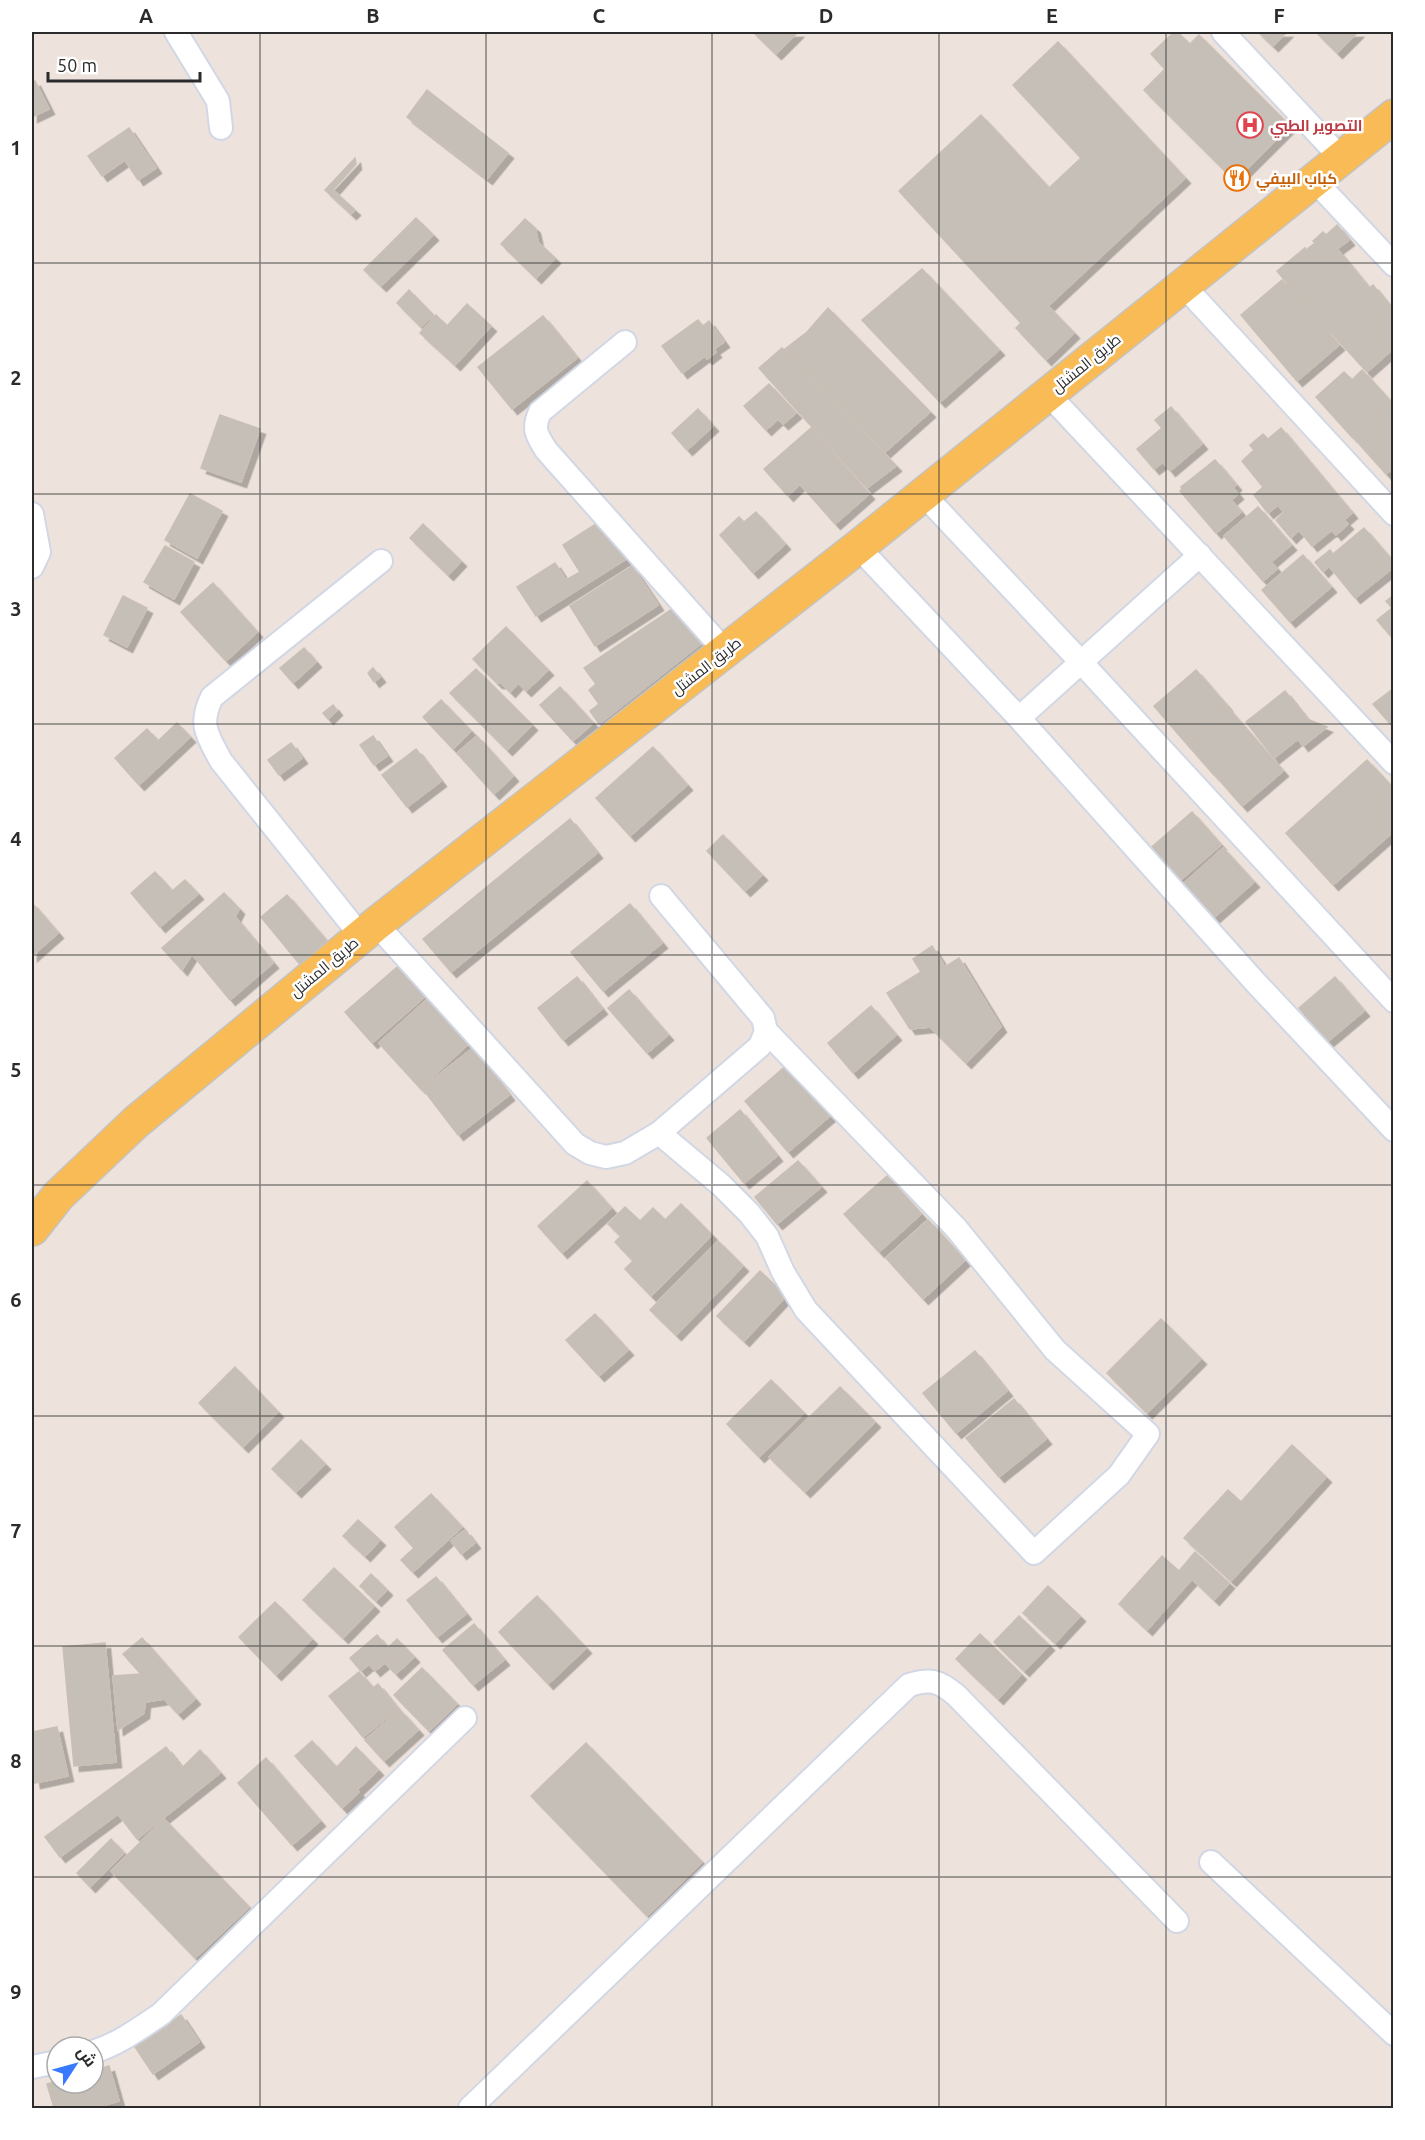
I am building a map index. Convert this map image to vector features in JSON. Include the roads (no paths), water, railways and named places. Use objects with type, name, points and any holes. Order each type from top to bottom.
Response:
[{"type":"main road","name":"طريق المشتل","points":[[32,1229],[58,1196],[136,1122],[369,930],[858,547],[1394,116]]},
{"type":"street","points":[[176,32],[218,101],[221,128]]},
{"type":"street","points":[[1223,32],[1341,158]]},
{"type":"street","points":[[1314,180],[1394,265]]},
{"type":"street","points":[[1183,285],[1394,514]]},
{"type":"street","points":[[625,342],[540,412],[535,423],[536,433],[546,450],[725,651]]},
{"type":"street","points":[[1048,394],[1394,764]]},
{"type":"street","points":[[923,494],[1394,1001]]},
{"type":"street","points":[[32,514],[39,552],[32,567]]},
{"type":"street","points":[[858,547],[1019,718],[1256,983],[1394,1130]]},
{"type":"street","points":[[1019,718],[1200,555]]},
{"type":"street","points":[[381,561],[212,698],[205,711],[205,729],[221,761],[369,930],[575,1144],[590,1153],[606,1156],[626,1153],[659,1133],[760,1046],[766,1031]]},
{"type":"street","points":[[659,1133],[721,1185],[749,1213],[767,1236],[783,1272],[806,1310],[1034,1553],[1119,1475],[1148,1434],[1055,1350],[956,1228],[766,1031],[763,1018],[662,896]]},
{"type":"street","points":[[470,2109],[909,1685],[923,1681],[933,1681],[947,1687],[956,1695],[1177,1921]]},
{"type":"street","points":[[105,2049],[161,2014],[465,1718]]},
{"type":"street","points":[[1211,1862],[1393,2032]]},
{"type":"place","name":"التصوير الطبي","points":[[1250,125]]},
{"type":"place","name":"كباب البيفي","points":[[1237,178]]}]
